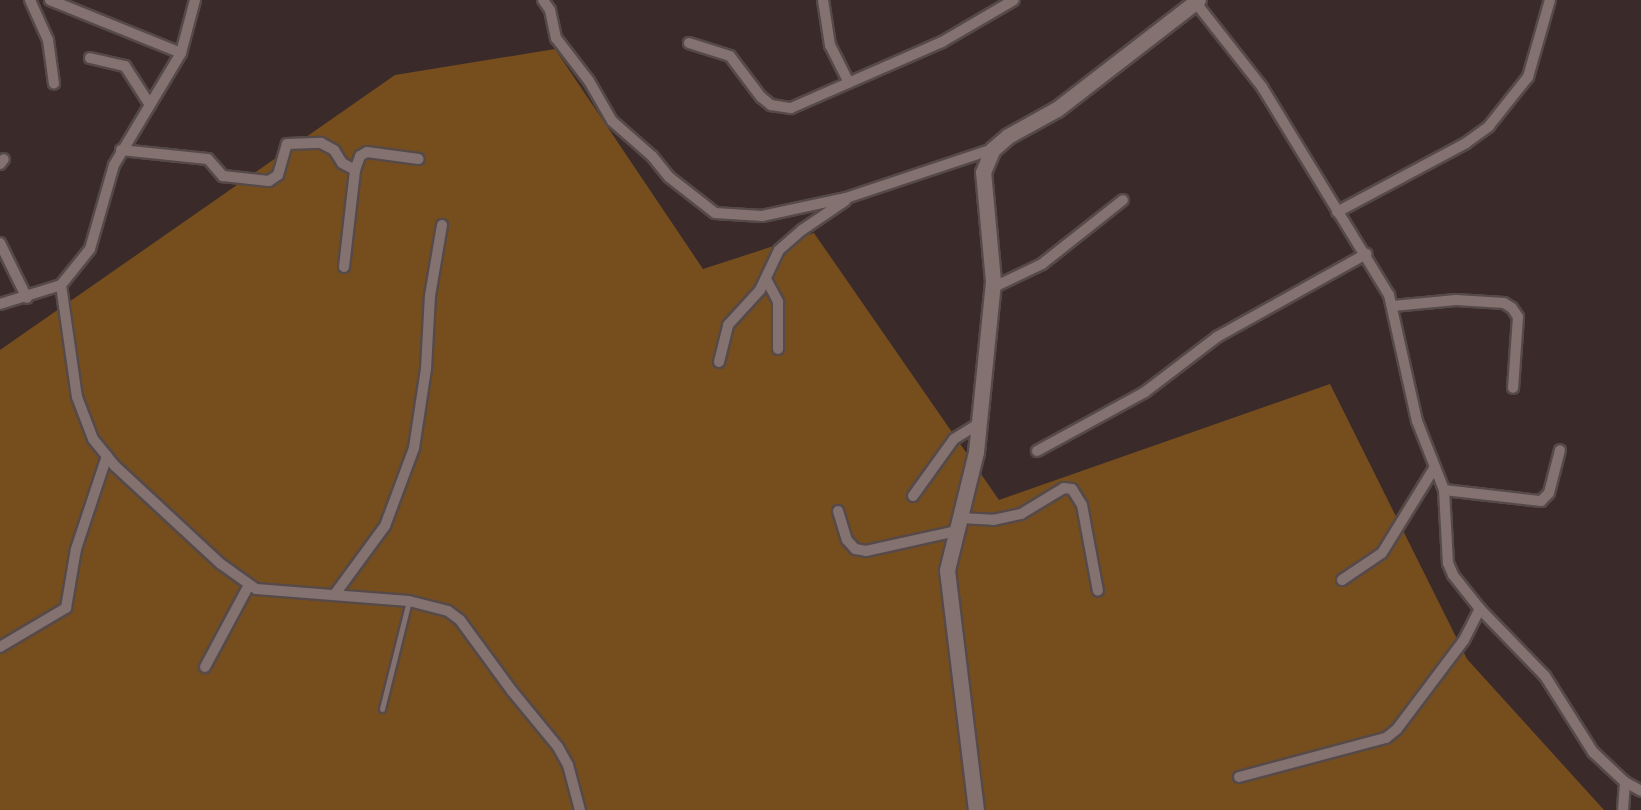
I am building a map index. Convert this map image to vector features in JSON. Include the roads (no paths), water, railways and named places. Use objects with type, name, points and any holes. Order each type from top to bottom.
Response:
[{"type":"street","points":[[30,0],[48,40],[54,84]]},
{"type":"street","points":[[50,0],[181,53]]},
{"type":"street","points":[[0,304],[27,298],[61,285],[90,249],[108,180],[121,150],[181,53],[195,0]]},
{"type":"street","points":[[543,0],[550,10],[556,38],[589,81],[612,121],[652,156],[669,177],[716,213],[762,216],[852,196],[993,149],[1008,136],[1057,109],[1197,2],[1262,87],[1337,212],[1366,254],[1393,306],[1417,421],[1444,490],[1448,563],[1480,609],[1545,676],[1593,752],[1624,782],[1641,791]]},
{"type":"street","points":[[822,0],[830,45],[849,83]]},
{"type":"street","points":[[689,43],[730,56],[761,97],[782,109],[849,83],[942,42],[1014,0]]},
{"type":"street","points":[[1337,212],[1466,143],[1489,126],[1528,77],[1550,0]]},
{"type":"street","points":[[90,58],[125,66],[150,105]]},
{"type":"street","points":[[121,150],[208,159],[223,176],[269,181],[278,175],[287,144],[321,143],[334,150],[342,164],[355,170]]},
{"type":"street","points":[[976,810],[947,570],[971,482],[978,424],[992,288],[982,188],[983,172],[993,149]]},
{"type":"street","points":[[344,267],[355,170],[360,156],[367,152],[419,159]]},
{"type":"street","points":[[719,362],[728,326],[766,279],[779,250],[791,238],[852,196]]},
{"type":"street","points":[[992,288],[1042,264],[1123,200]]},
{"type":"street","points":[[335,594],[385,526],[414,448],[426,369],[430,296],[442,225]]},
{"type":"street","points":[[0,243],[27,298]]},
{"type":"street","points":[[1037,451],[1144,392],[1217,337],[1366,254]]},
{"type":"street","points":[[766,279],[778,302],[778,349]]},
{"type":"street","points":[[61,285],[77,397],[93,439],[107,456],[213,557],[249,585],[263,590],[409,601],[448,611],[460,620],[512,692],[558,747],[568,765],[580,810]]},
{"type":"street","points":[[1393,306],[1456,300],[1504,303],[1512,308],[1518,317],[1513,388]]},
{"type":"street","points":[[913,496],[954,439],[978,424]]},
{"type":"street","points":[[1444,490],[1541,501],[1549,493],[1560,450]]},
{"type":"street","points":[[0,647],[66,608],[76,549],[107,456]]},
{"type":"street","points":[[1342,580],[1382,553],[1435,467]]},
{"type":"street","points":[[838,511],[847,540],[855,549],[866,551],[958,525],[1021,514],[1064,488],[1072,489],[1082,505],[1098,591]]},
{"type":"street","points":[[205,667],[249,585]]},
{"type":"street","points":[[1239,777],[1386,738],[1457,649],[1480,609]]},
{"type":"street","points":[[1623,810],[1624,782]]},
{"type":"lane","points":[[382,709],[409,601]]}]
